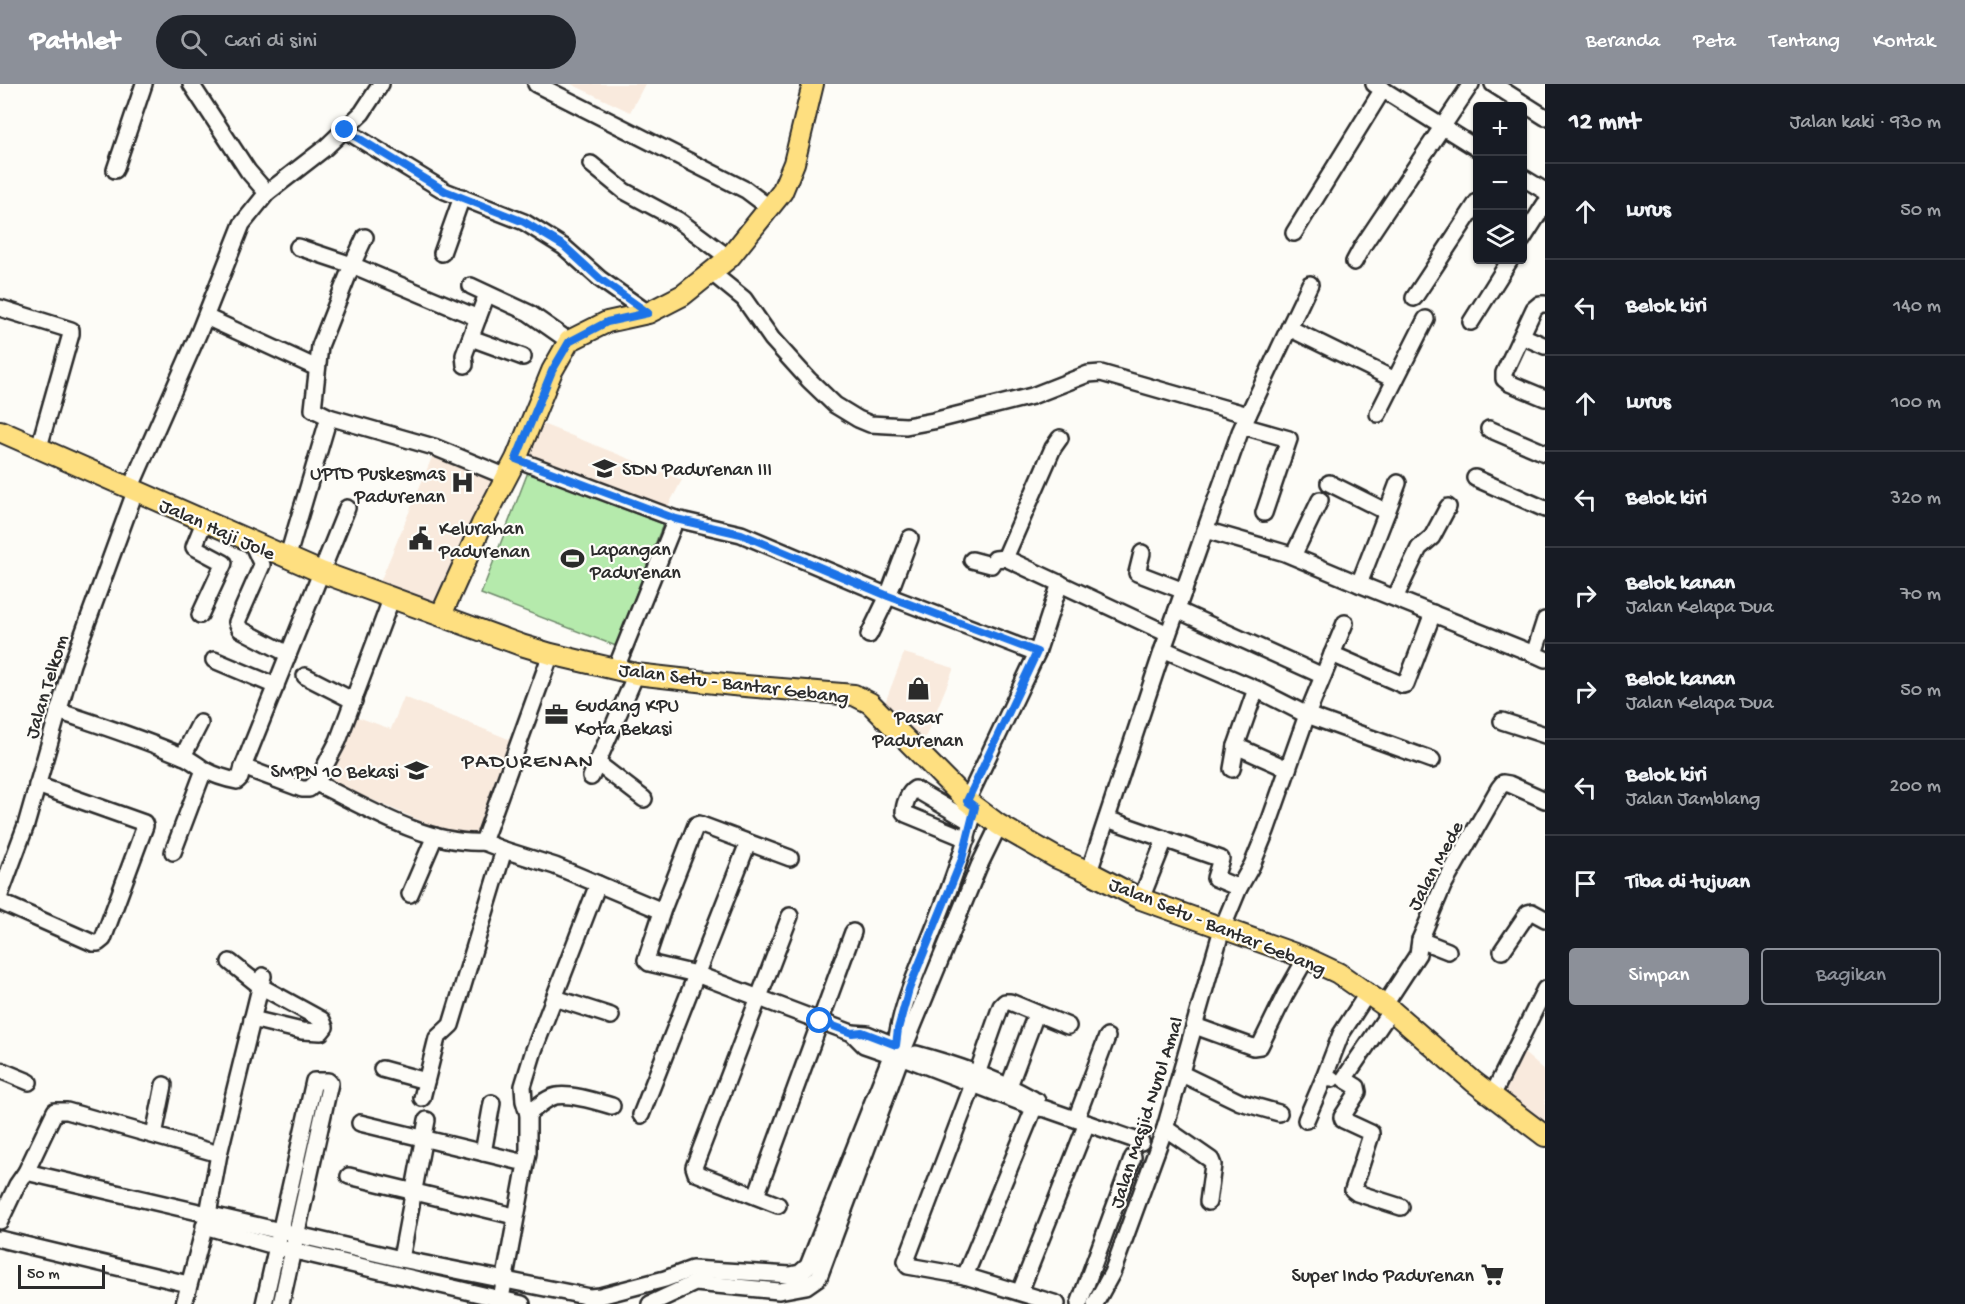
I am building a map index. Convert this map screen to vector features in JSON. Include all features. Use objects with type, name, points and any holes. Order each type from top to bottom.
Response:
[{"type":"main road","points":[[441,615],[482,524],[512,468],[552,371],[569,342],[607,322],[648,313],[683,296],[729,258],[782,192],[794,163],[813,84]]},
{"type":"main road","name":"Jalan Haji Jole","points":[[0,431],[287,559],[441,615]]},
{"type":"main road","name":"Jalan Setu - Bantar Gebang","points":[[441,615],[551,654],[636,674],[854,695],[870,703],[967,810],[1141,899],[1306,958],[1338,974],[1387,1008],[1492,1096],[1545,1136]]},
{"type":"street","points":[[115,171],[144,84]]},
{"type":"street","points":[[191,84],[248,171],[267,193]]},
{"type":"street","name":"Jalan Telkom","points":[[0,895],[26,825],[72,664],[133,491],[242,224],[267,193],[294,173],[362,113],[381,84]]},
{"type":"street","points":[[536,84],[746,190],[770,208]]},
{"type":"street","points":[[1354,262],[1470,84]]},
{"type":"street","points":[[1493,84],[1545,117]]},
{"type":"street","points":[[1294,233],[1379,87],[1473,146]]},
{"type":"street","points":[[345,130],[445,191],[524,222],[564,246],[600,279],[648,313]]},
{"type":"street","points":[[591,164],[624,191],[678,220],[729,258]]},
{"type":"street","points":[[1527,180],[1545,191]]},
{"type":"street","points":[[442,252],[462,197]]},
{"type":"street","points":[[1527,232],[1545,204]]},
{"type":"street","points":[[1414,298],[1473,209]]},
{"type":"street","points":[[365,237],[320,346],[313,409],[329,417],[512,468],[676,519],[741,534],[888,596],[1037,652]]},
{"type":"street","points":[[298,247],[352,266],[478,318]]},
{"type":"street","points":[[1471,322],[1507,264]]},
{"type":"street","points":[[712,273],[744,299],[772,339],[835,405],[870,424],[906,426],[933,421],[1032,396],[1088,374],[1101,373],[1246,421],[1289,439],[1264,513]]},
{"type":"street","points":[[1089,872],[1205,530],[1246,421],[1310,284]]},
{"type":"street","points":[[471,286],[529,314],[569,342]]},
{"type":"street","points":[[465,365],[464,355],[487,294]]},
{"type":"street","points":[[1545,304],[1540,304],[1534,309],[1504,373],[1504,379],[1509,383],[1545,398]]},
{"type":"street","points":[[0,308],[71,330],[39,447]]},
{"type":"street","points":[[206,316],[317,368]]},
{"type":"street","points":[[1378,414],[1426,320]]},
{"type":"street","points":[[1289,328],[1395,380]]},
{"type":"street","points":[[1522,336],[1545,346]]},
{"type":"street","points":[[471,338],[523,357]]},
{"type":"street","points":[[287,559],[329,417]]},
{"type":"street","points":[[1489,429],[1545,453]]},
{"type":"street","points":[[1005,558],[1053,448],[1060,438]]},
{"type":"street","points":[[1475,478],[1545,508]]},
{"type":"street","points":[[1329,483],[1387,512]]},
{"type":"street","points":[[1359,584],[1398,483]]},
{"type":"street","points":[[1293,556],[1320,500]]},
{"type":"street","points":[[1395,598],[1419,548],[1432,537],[1448,507]]},
{"type":"street","points":[[58,711],[183,756],[204,770],[237,781],[347,508]]},
{"type":"street","points":[[615,668],[676,519]]},
{"type":"street","points":[[200,615],[224,563],[194,547],[204,522]]},
{"type":"street","points":[[1205,530],[1293,556],[1540,656],[1545,620]]},
{"type":"street","points":[[869,635],[888,596],[910,538]]},
{"type":"street","points":[[252,543],[261,565],[237,626],[288,654]]},
{"type":"street","points":[[1142,553],[1137,573],[1323,676]]},
{"type":"street","points":[[972,560],[991,566],[998,558],[1005,558],[1168,634]]},
{"type":"street","points":[[946,830],[967,810],[1037,652],[1060,584]]},
{"type":"street","points":[[1147,584],[1181,598]]},
{"type":"street","points":[[243,767],[302,789],[309,789],[316,783],[338,741],[392,597]]},
{"type":"street","points":[[1332,654],[1403,685],[1406,684],[1433,613]]},
{"type":"street","name":"Jalan Masjid Nurul Amal","points":[[1095,1304],[1112,1274],[1165,1128],[1222,928],[1266,831],[1307,715],[1345,623]]},
{"type":"street","points":[[1163,650],[1256,689],[1307,715],[1432,760]]},
{"type":"street","points":[[483,842],[551,654]]},
{"type":"street","points":[[214,660],[276,686]]},
{"type":"street","points":[[636,674],[594,770],[644,799]]},
{"type":"street","points":[[305,676],[354,701]]},
{"type":"street","points":[[1232,769],[1236,746],[1256,689]]},
{"type":"street","points":[[1502,721],[1545,735]]},
{"type":"street","points":[[183,756],[200,723]]},
{"type":"street","points":[[1236,746],[1288,769]]},
{"type":"street","points":[[173,852],[204,770]]},
{"type":"street","points":[[316,783],[405,825],[435,836],[465,843],[483,842],[555,866],[655,908]]},
{"type":"street","name":"Jalan Mede","points":[[1344,1079],[1418,954],[1420,940],[1443,886],[1503,783],[1545,800]]},
{"type":"street","points":[[0,902],[98,944],[103,939],[145,825],[37,785]]},
{"type":"street","points":[[967,810],[915,789],[910,793],[904,812],[967,839]]},
{"type":"street","points":[[898,1052],[898,1029],[909,989],[962,859],[967,839],[967,810]]},
{"type":"street","points":[[1107,819],[1221,859],[1215,878],[1239,888]]},
{"type":"street","points":[[790,858],[696,825],[646,960],[649,963],[696,974],[852,1033],[867,1034],[898,1052],[1141,1142]]},
{"type":"street","points":[[26,1172],[206,1220],[278,1246],[295,1242],[401,1258],[590,1297],[665,1279],[694,1276],[779,1291],[806,1286],[819,1277],[898,1052],[999,825]]},
{"type":"street","points":[[410,894],[435,836]]},
{"type":"street","points":[[1141,899],[1165,839]]},
{"type":"street","points":[[641,1115],[748,843]]},
{"type":"street","points":[[422,1098],[437,1038],[451,1025],[504,850]]},
{"type":"street","points":[[962,859],[979,866]]},
{"type":"street","points":[[500,1302],[528,1153],[528,1114],[523,1086],[534,1050],[598,884]]},
{"type":"street","points":[[1502,951],[1528,913],[1533,912],[1545,919]]},
{"type":"street","points":[[778,1205],[696,1173],[694,1167],[790,916]]},
{"type":"street","points":[[756,1196],[853,932]]},
{"type":"street","points":[[1420,940],[1449,951]]},
{"type":"street","points":[[1195,1026],[1253,1047],[1260,1046],[1306,958]]},
{"type":"street","points":[[230,962],[322,1020],[324,1030],[321,1032],[302,1031],[252,1019]]},
{"type":"street","points":[[184,1304],[206,1220],[219,1154],[261,981]]},
{"type":"street","points":[[1492,1096],[1545,989]]},
{"type":"street","points":[[1306,1120],[1341,1034],[1367,994]]},
{"type":"street","points":[[555,998],[611,1016]]},
{"type":"street","points":[[1057,1304],[965,1276],[908,1266],[906,1261],[1001,1006],[1005,1002],[1010,1002],[1068,1026]]},
{"type":"street","points":[[1009,1086],[1036,1014]]},
{"type":"street","points":[[1020,1292],[1082,1121],[1107,1037]]},
{"type":"street","points":[[382,1069],[426,1081]]},
{"type":"street","points":[[0,1070],[29,1082]]},
{"type":"street","points":[[1182,1074],[1240,1102],[1279,1113]]},
{"type":"street","points":[[1324,1078],[1344,1079],[1357,1087],[1358,1092],[1343,1115],[1343,1120],[1371,1133],[1353,1190],[1401,1207]]},
{"type":"street","points":[[975,1079],[1009,1086],[1039,1105]]},
{"type":"street","points":[[264,1304],[314,1081],[328,1081],[330,1083],[281,1304]]},
{"type":"street","points":[[154,1135],[164,1085]]},
{"type":"street","points":[[528,1114],[557,1096],[612,1106]]},
{"type":"street","points":[[483,1153],[492,1103]]},
{"type":"street","points":[[965,1276],[1039,1105]]},
{"type":"street","points":[[0,1221],[55,1111],[67,1111],[219,1154]]},
{"type":"street","points":[[401,1258],[427,1120]]},
{"type":"street","points":[[360,1123],[517,1161]]},
{"type":"street","points":[[1165,1128],[1211,1160],[1213,1165],[1208,1202]]},
{"type":"street","points":[[1079,1304],[1133,1157]]},
{"type":"street","points":[[349,1176],[510,1215]]},
{"type":"street","points":[[206,1220],[281,1230],[295,1242],[500,1302],[522,1304]]},
{"type":"street","points":[[0,1239],[188,1284]]},
{"type":"street","points":[[650,1304],[694,1276]]},
{"type":"shaded area","points":[[571,84],[645,84],[630,112]]},
{"type":"shaded area","name":"SDN Padurenan III","points":[[540,423],[682,480],[666,510],[526,456]]},
{"type":"shaded area","points":[[435,450],[501,478],[437,608],[380,582]]},
{"type":"shaded area","name":"Pasar Padurenan","points":[[904,653],[954,668],[923,743],[883,708]]},
{"type":"shaded area","name":"SMPN 10 Bekasi","points":[[404,697],[516,742],[480,834],[458,837],[326,780],[352,715],[391,729]]},
{"type":"shaded area","points":[[1523,1052],[1545,1071],[1545,1127],[1502,1092]]},
{"type":"green space","name":"Lapangan Padurenan","points":[[528,472],[663,524],[616,646],[481,594]]},
{"type":"place","name":"SDN Padurenan III","points":[[604,468]]},
{"type":"place","name":"UPTD Puskesmas Padurenan","points":[[463,483]]},
{"type":"place","name":"Kelurahan Padurenan","points":[[421,539]]},
{"type":"place","name":"Lapangan Padurenan","points":[[572,559]]},
{"type":"place","name":"Pasar Padurenan","points":[[918,688]]},
{"type":"place","name":"Gudang KPU Kota Bekasi","points":[[557,715]]},
{"type":"place","name":"SMPN 10 Bekasi","points":[[417,770]]},
{"type":"place","name":"Super Indo Padurenan","points":[[1492,1274]]},
{"type":"district","name":"PADURENAN","points":[[528,759]]},
{"type":"route","points":[[345,130],[445,191],[524,222],[564,246],[600,279],[648,313],[607,322],[586,331],[569,342],[552,371],[516,459],[676,519],[741,534],[888,596],[1037,652],[967,801],[975,807],[962,859],[909,989],[896,1045],[862,1032],[852,1033],[820,1021]]}]
